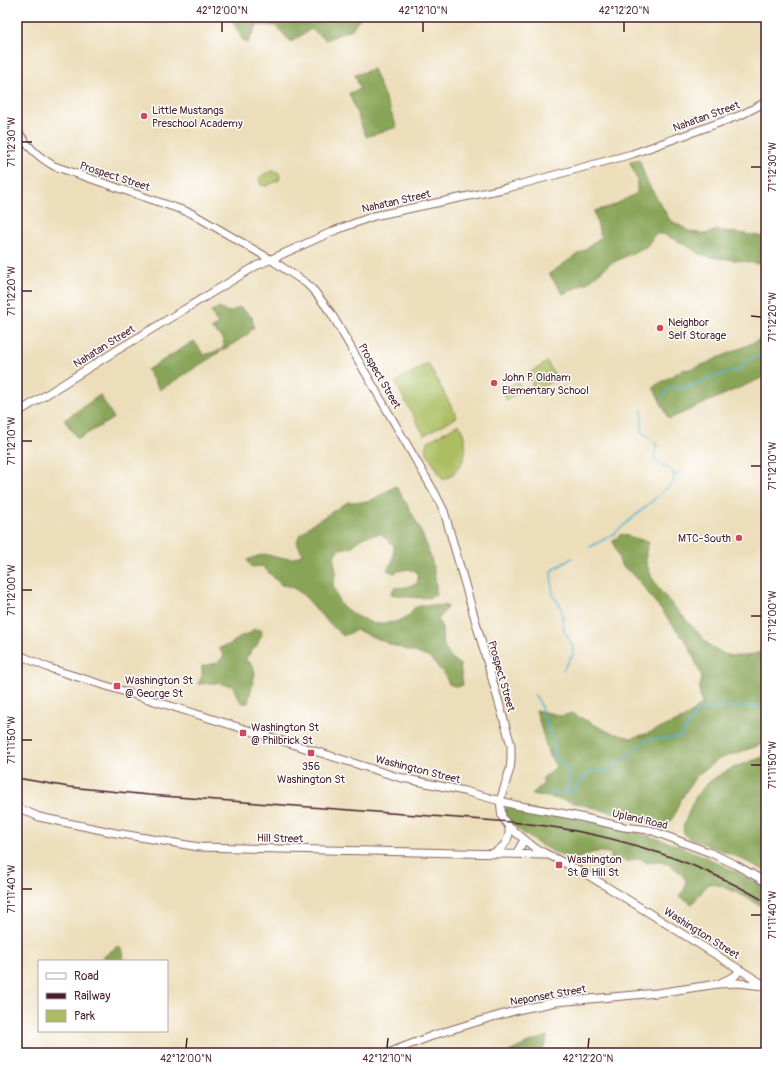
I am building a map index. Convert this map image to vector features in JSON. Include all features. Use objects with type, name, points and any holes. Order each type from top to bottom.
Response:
[{"type":"street","name":"Nahatan Street","points":[[17,413],[256,266],[336,230],[374,216],[507,188],[628,155],[741,115],[766,102]]},
{"type":"street","name":"Prospect Street","points":[[17,130],[36,154],[54,166],[191,213],[221,229],[306,283],[326,306],[440,503],[454,544],[511,745],[510,769],[500,801]]},
{"type":"street","name":"Washington Street","points":[[17,654],[60,672],[390,775],[429,785],[464,791],[500,801],[502,817],[509,827],[524,840],[547,855],[570,866],[617,893],[766,986]]},
{"type":"street","name":"Upland Road","points":[[500,801],[624,827],[650,830],[690,844],[723,858],[766,882]]},
{"type":"street","name":"Hill Street","points":[[17,807],[39,817],[173,843],[199,846],[547,855]]},
{"type":"street","points":[[493,853],[507,842],[509,827]]},
{"type":"street","points":[[516,854],[524,840]]},
{"type":"street","points":[[738,983],[742,971]]},
{"type":"street","name":"Neponset Street","points":[[718,984],[742,971]]},
{"type":"street","name":"Neponset Street","points":[[388,1053],[437,1034],[522,1009],[556,1002],[656,993],[718,984],[738,983],[766,986]]},
{"type":"green space","points":[[230,17],[360,18],[352,29],[326,40],[311,29],[291,42],[276,26],[257,25],[247,44],[243,40]]},
{"type":"green space","points":[[373,69],[397,127],[366,137],[349,93],[360,89],[355,75]]},
{"type":"green space","points":[[639,159],[647,182],[670,220],[691,232],[706,234],[717,230],[766,237],[766,265],[698,254],[690,247],[663,234],[655,234],[647,246],[610,264],[588,282],[563,294],[549,274],[601,238],[594,211],[612,206],[637,193],[637,180],[630,162]]},
{"type":"green space","points":[[272,171],[278,172],[280,176],[279,180],[267,186],[261,185],[259,178]]},
{"type":"green space","points":[[240,307],[252,317],[254,327],[247,335],[160,390],[147,370],[194,341],[204,355],[220,350],[224,346],[224,343],[220,336],[211,329],[218,325],[211,311],[218,308],[230,312]]},
{"type":"green space","points":[[766,337],[766,376],[669,419],[653,387],[682,370],[695,368]]},
{"type":"green space","points":[[547,362],[557,378],[536,391],[526,375]]},
{"type":"green space","points":[[428,363],[457,417],[424,435],[395,382]]},
{"type":"green space","points":[[517,381],[522,390],[507,400],[501,391]]},
{"type":"green space","points":[[100,395],[114,418],[78,439],[64,420]]},
{"type":"green space","points":[[459,424],[463,432],[466,448],[462,463],[457,470],[443,480],[425,449],[427,442]]},
{"type":"green space","points":[[396,486],[411,511],[424,538],[433,566],[436,595],[420,598],[391,594],[394,588],[406,587],[418,583],[417,572],[406,570],[394,573],[387,570],[393,560],[394,546],[381,534],[369,535],[351,547],[339,549],[335,554],[334,562],[336,570],[333,586],[340,604],[354,615],[375,624],[395,622],[409,616],[414,608],[423,605],[448,606],[438,620],[442,629],[443,642],[447,652],[460,665],[463,685],[457,687],[449,684],[445,675],[429,657],[392,645],[357,630],[343,636],[304,596],[294,588],[281,585],[262,566],[252,567],[247,560],[264,554],[279,558],[293,558],[301,555],[302,553],[297,542],[299,536],[311,525],[348,502],[368,502]]},
{"type":"green space","points":[[621,534],[649,542],[646,551],[646,562],[652,578],[661,592],[709,645],[724,654],[733,656],[746,656],[766,651],[766,743],[719,759],[696,776],[680,801],[672,820],[662,825],[563,800],[532,794],[544,783],[542,779],[556,767],[548,752],[536,710],[562,716],[571,713],[609,732],[631,738],[646,734],[683,719],[702,704],[699,690],[702,677],[689,646],[635,576],[621,565],[613,541]]},
{"type":"green space","points":[[254,629],[261,630],[262,634],[257,645],[245,659],[253,666],[255,673],[248,703],[242,703],[233,686],[216,683],[198,684],[202,676],[202,666],[217,663],[224,656],[219,648],[231,644],[241,636],[248,635]]},
{"type":"green space","points":[[766,756],[766,871],[733,855],[687,837],[683,830],[693,802],[700,791],[708,783],[735,767]]},
{"type":"green space","points":[[507,805],[628,830],[693,851],[766,888],[766,910],[740,894],[712,883],[707,885],[692,904],[680,896],[686,885],[684,877],[676,869],[666,863],[655,861],[647,863],[641,858],[629,861],[621,859],[617,865],[609,861],[612,854],[601,852],[578,858],[570,858],[555,853],[523,833],[508,820],[505,814]]},
{"type":"green space","points":[[118,946],[123,951],[124,960],[99,960]]},
{"type":"green space","points":[[548,1036],[542,1053],[507,1053],[528,1043]]},
{"type":"waterway","points":[[663,398],[669,387],[685,388],[712,377],[741,369],[745,361],[766,353]]},
{"type":"waterway","points":[[590,547],[614,534],[674,482],[673,472],[654,459],[657,444],[642,432],[642,410]]},
{"type":"waterway","points":[[674,477],[680,472]]},
{"type":"waterway","points":[[563,670],[573,654],[573,646],[564,630],[561,607],[553,595],[551,571],[572,558]]},
{"type":"waterway","points":[[546,793],[572,793],[589,772],[608,771],[647,740],[680,737],[696,713],[717,707],[761,706],[766,694]]},
{"type":"waterway","points":[[535,695],[540,703],[554,744],[554,757],[564,764],[571,777],[565,793]]},
{"type":"railway","points":[[17,778],[69,787],[149,795],[511,822],[578,831],[643,848],[675,859],[706,871],[766,902]]},
{"type":"place","name":"Little Mustangs Preschool Academy","points":[[144,116]]},
{"type":"place","name":"Neighbor Self Storage","points":[[660,328]]},
{"type":"place","name":"John P. Oldham Elementary School","points":[[494,383]]},
{"type":"place","name":"MTC-South","points":[[739,538]]},
{"type":"place","name":"Washington St @ George St","points":[[117,686]]},
{"type":"place","name":"Washington St @ Philbrick St","points":[[243,733]]},
{"type":"place","name":"356 Washington St","points":[[311,753]]},
{"type":"place","name":"Washington St @ Hill St","points":[[559,865]]}]
